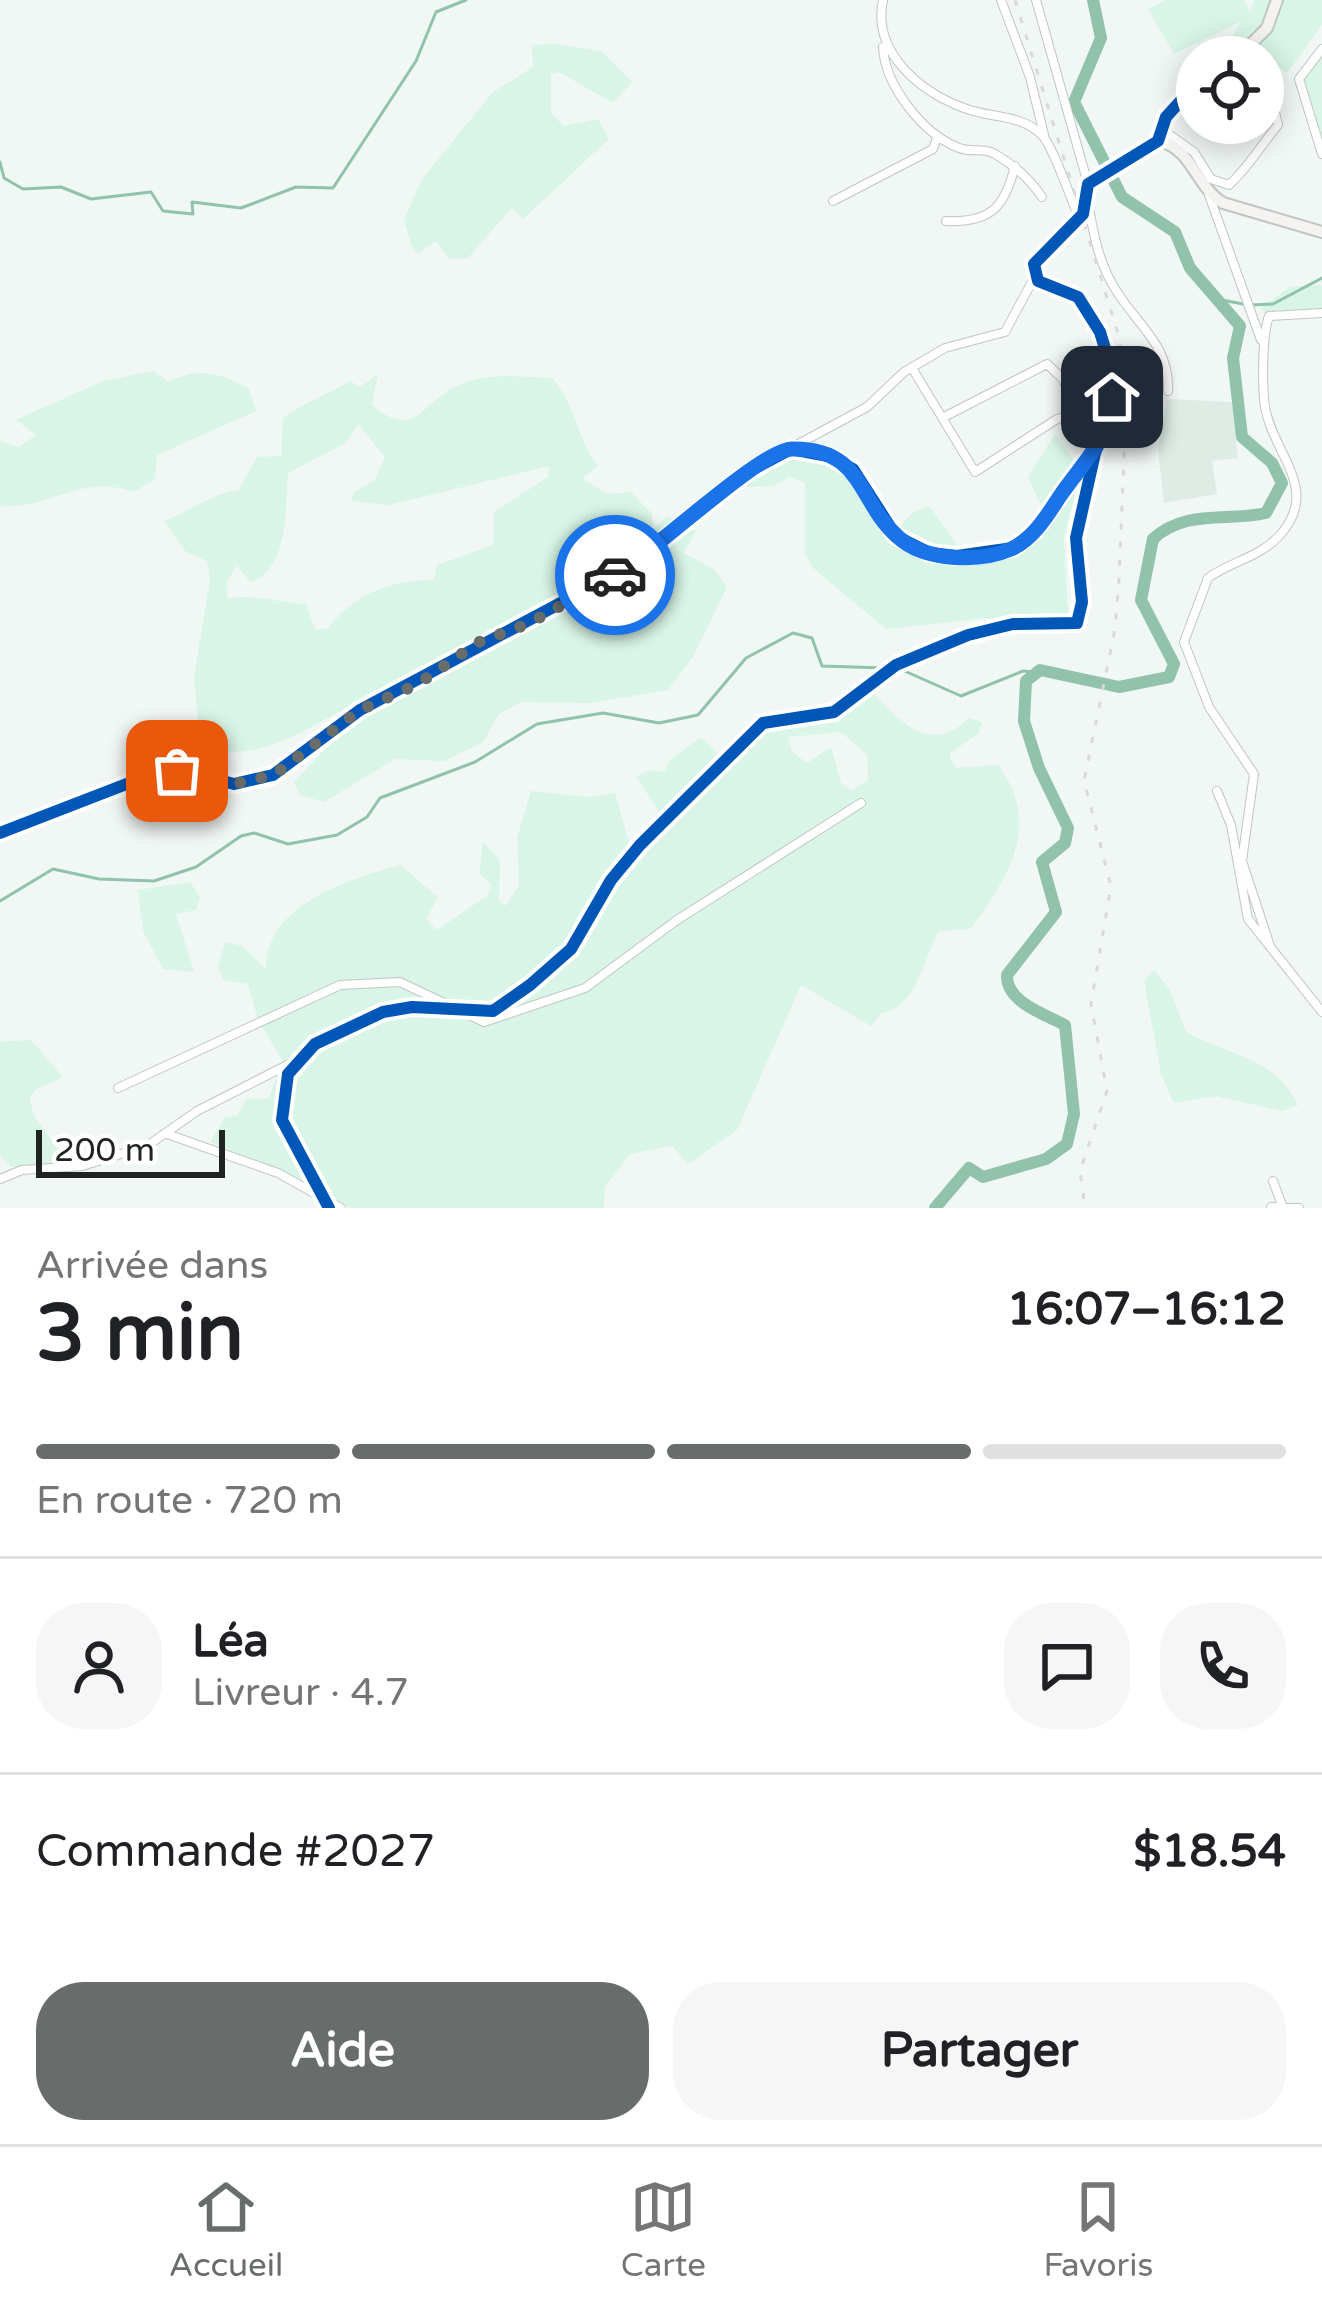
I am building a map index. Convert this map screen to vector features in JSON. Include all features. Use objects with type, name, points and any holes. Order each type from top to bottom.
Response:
[{"type":"street","points":[[883,0],[884,60],[895,83],[937,138],[968,151],[985,149],[1015,166],[1042,197]]},
{"type":"street","points":[[1001,0],[1030,77],[1044,136],[1079,218]]},
{"type":"street","points":[[1036,0],[1090,185],[1098,254],[1114,287],[1160,344],[1169,368],[1168,391]]},
{"type":"street","points":[[1259,36],[1267,28],[1276,0]]},
{"type":"street","points":[[882,40],[907,71],[949,101],[1019,118],[1044,136]]},
{"type":"street","points":[[1322,49],[1299,79],[1322,154]]},
{"type":"street","points":[[0,833],[155,773],[192,773],[234,784],[274,775],[360,710],[418,684],[479,642],[530,623],[632,566],[748,472],[867,407],[912,368],[945,348],[1006,332],[1034,278],[1037,260],[1079,218],[1090,185],[1160,135],[1176,105]]},
{"type":"street","points":[[1160,135],[1176,143]]},
{"type":"street","points":[[1160,135],[1183,152],[1209,195],[1261,340],[1267,363],[1264,404],[1292,464],[1295,508],[1274,541],[1208,578],[1184,642],[1209,707],[1254,774],[1242,861],[1270,946]]},
{"type":"street","points":[[833,201],[933,149],[937,138]]},
{"type":"street","points":[[1178,144],[1194,152],[1210,179],[1229,185],[1257,159],[1261,144]]},
{"type":"street","points":[[946,221],[1002,206],[1011,193],[1015,166]]},
{"type":"street","points":[[1209,195],[1322,232]]},
{"type":"street","points":[[791,448],[828,455],[853,469],[896,536],[915,548],[956,556],[1013,548],[1035,531],[1093,452],[1112,415],[1106,346],[1078,298],[1034,278]]},
{"type":"street","points":[[1261,340],[1269,316],[1322,313]]},
{"type":"street","points":[[0,1180],[22,1170],[105,1160],[167,1134],[197,1111],[298,1059],[338,1030],[383,1012],[412,1007],[493,1011],[555,966],[640,845],[718,774],[754,729],[834,712],[893,668],[1013,624],[1077,623],[1082,602],[1076,538],[1093,452],[1063,379],[1046,364],[944,417]]},
{"type":"street","points":[[912,368],[975,472],[1057,419],[1076,415]]},
{"type":"street","points":[[1217,791],[1231,825],[1248,919],[1322,1012]]},
{"type":"street","points":[[118,1088],[340,985],[400,982],[484,1022],[585,988],[676,920],[860,802]]},
{"type":"street","points":[[298,1059],[284,1086],[282,1120],[326,1203]]},
{"type":"street","points":[[167,1134],[278,1173],[341,1208]]},
{"type":"street","points":[[1273,1181],[1283,1208]]},
{"type":"street","points":[[1270,1207],[1298,1208]]},
{"type":"shaded area","points":[[1167,399],[1232,402],[1238,458],[1212,461],[1217,494],[1164,503],[1158,449]]},
{"type":"green space","points":[[1166,0],[1244,0],[1250,12],[1254,0],[1322,0],[1322,25],[1287,73],[1284,36],[1232,36],[1242,21],[1211,36],[1176,36],[1174,54],[1148,9]]},
{"type":"green space","points":[[532,45],[601,51],[632,82],[613,103],[559,72],[551,74],[551,112],[563,126],[598,119],[609,139],[523,219],[512,208],[468,258],[449,259],[436,241],[419,253],[413,250],[404,220],[422,179],[493,92],[533,67]]},
{"type":"green space","points":[[1322,53],[1322,145],[1295,84]]},
{"type":"green space","points":[[1322,285],[1322,310],[1266,314],[1261,308],[1290,287]]},
{"type":"green space","points":[[153,371],[169,382],[200,373],[229,379],[249,389],[256,411],[157,455],[155,479],[134,492],[97,487],[0,506],[0,441],[19,447],[36,435],[16,420],[103,381]]},
{"type":"green space","points":[[378,374],[372,405],[399,420],[418,415],[446,392],[470,381],[505,376],[552,378],[598,466],[582,478],[607,494],[631,492],[652,514],[653,529],[668,516],[696,531],[684,553],[715,570],[727,587],[693,657],[668,690],[590,703],[521,702],[499,714],[483,742],[444,761],[395,759],[324,802],[300,795],[294,782],[376,695],[269,746],[224,751],[200,745],[194,676],[210,580],[207,561],[186,552],[164,521],[239,490],[257,457],[281,456],[283,418],[291,412],[350,381],[360,387]],"holes":[[[358,424],[385,457],[375,480],[354,492],[351,501],[389,505],[549,466],[548,477],[494,512],[493,545],[437,565],[434,580],[403,583],[362,597],[328,628],[315,630],[306,604],[227,599],[227,582],[237,565],[251,583],[273,563],[283,535],[288,473],[346,443]]]},
{"type":"green space","points":[[1055,434],[1081,469],[1064,538],[1068,613],[1045,621],[988,618],[886,629],[814,569],[805,553],[805,483],[789,477],[773,486],[744,487],[787,452],[825,457],[898,529],[913,512],[929,506],[971,564],[1019,555],[1048,521],[1028,477]]},
{"type":"green space","points":[[867,687],[903,721],[927,734],[940,735],[969,718],[982,722],[979,733],[949,754],[955,768],[998,765],[1018,809],[1015,850],[997,890],[970,929],[939,931],[911,992],[871,1026],[801,985],[737,1130],[688,1164],[672,1146],[630,1154],[605,1187],[604,1208],[350,1208],[313,1185],[210,1142],[225,1117],[237,1116],[246,1099],[269,1098],[282,1060],[258,1020],[248,984],[223,980],[218,967],[225,942],[242,946],[266,969],[269,947],[294,912],[334,888],[400,865],[438,897],[426,919],[437,930],[488,895],[491,884],[479,874],[483,842],[500,860],[499,901],[505,906],[519,886],[517,838],[531,791],[588,797],[615,793],[629,842],[620,858],[659,811],[636,777],[649,770],[664,772],[671,759],[701,737],[718,755],[753,723],[823,716]],"holes":[[[841,732],[867,755],[868,780],[851,791],[841,783],[831,747],[807,763],[792,752],[788,737]]]},
{"type":"green space","points":[[190,882],[200,897],[196,910],[176,914],[194,972],[163,969],[143,931],[138,890]]},
{"type":"green space","points":[[1154,970],[1170,990],[1186,1032],[1264,1067],[1289,1089],[1298,1105],[1282,1111],[1216,1096],[1174,1103],[1161,1074],[1144,981]]},
{"type":"green space","points":[[31,1040],[63,1077],[35,1090],[30,1099],[34,1116],[65,1158],[64,1165],[11,1167],[0,1156],[0,1042]]},
{"type":"waterway","points":[[0,162],[4,178],[23,189],[61,187],[91,199],[151,192],[163,211],[193,214],[192,202],[241,208],[296,187],[333,188],[416,61],[436,12],[466,0]]},
{"type":"waterway","points":[[935,1208],[969,1168],[983,1177],[1046,1159],[1067,1144],[1074,1114],[1065,1025],[1019,1000],[1007,975],[1056,912],[1042,862],[1065,843],[1068,828],[1039,768],[1024,721],[1026,681],[1040,670],[1119,687],[1169,677],[1174,664],[1141,600],[1153,539],[1192,520],[1266,513],[1282,483],[1272,463],[1242,437],[1233,358],[1240,326],[1190,268],[1175,232],[1122,197],[1074,102],[1101,38],[1093,0]]},
{"type":"waterway","points":[[1252,305],[1273,304],[1322,278]]},
{"type":"waterway","points":[[1222,300],[1243,304]]},
{"type":"waterway","points":[[0,901],[53,869],[99,879],[154,881],[196,867],[241,836],[254,833],[288,844],[337,835],[367,817],[380,798],[475,762],[537,724],[603,713],[659,723],[698,715],[746,658],[793,633],[812,638],[822,666],[885,668]]},
{"type":"waterway","points":[[900,669],[961,696],[1023,671],[1034,672]]},
{"type":"railway","points":[[1015,0],[1117,330],[1127,385],[1115,629],[1084,781],[1111,886],[1091,1004],[1107,1091],[1080,1171],[1085,1208]]},
{"type":"cycle path","points":[[329,1208],[282,1120],[288,1074],[315,1044],[383,1012],[412,1007],[493,1011],[530,985],[571,949],[611,880],[640,845],[763,723],[834,712],[896,665],[968,635],[1013,624],[1077,623],[1082,602],[1076,538],[1095,453],[1111,415],[1110,365],[1100,332],[1078,297],[1038,281],[1034,264],[1083,214],[1088,184],[1158,141],[1166,117],[1176,106]]},
{"type":"cycle path","points":[[0,833],[155,773],[192,773],[234,784],[273,775],[360,710],[632,565],[748,472],[791,449],[828,456],[853,469],[896,536],[930,553],[957,556],[1013,548],[1035,531],[1083,463]]},
{"type":"way so far","points":[[177,771],[234,784],[255,783],[274,775],[326,741],[360,710],[418,684],[479,642],[530,623],[615,575]]},
{"type":"route","points":[[615,575],[664,543],[748,472],[791,448],[828,455],[853,469],[896,536],[915,548],[956,556],[983,556],[1013,548],[1035,531],[1091,451],[1095,453],[1112,415],[1112,397]]}]
